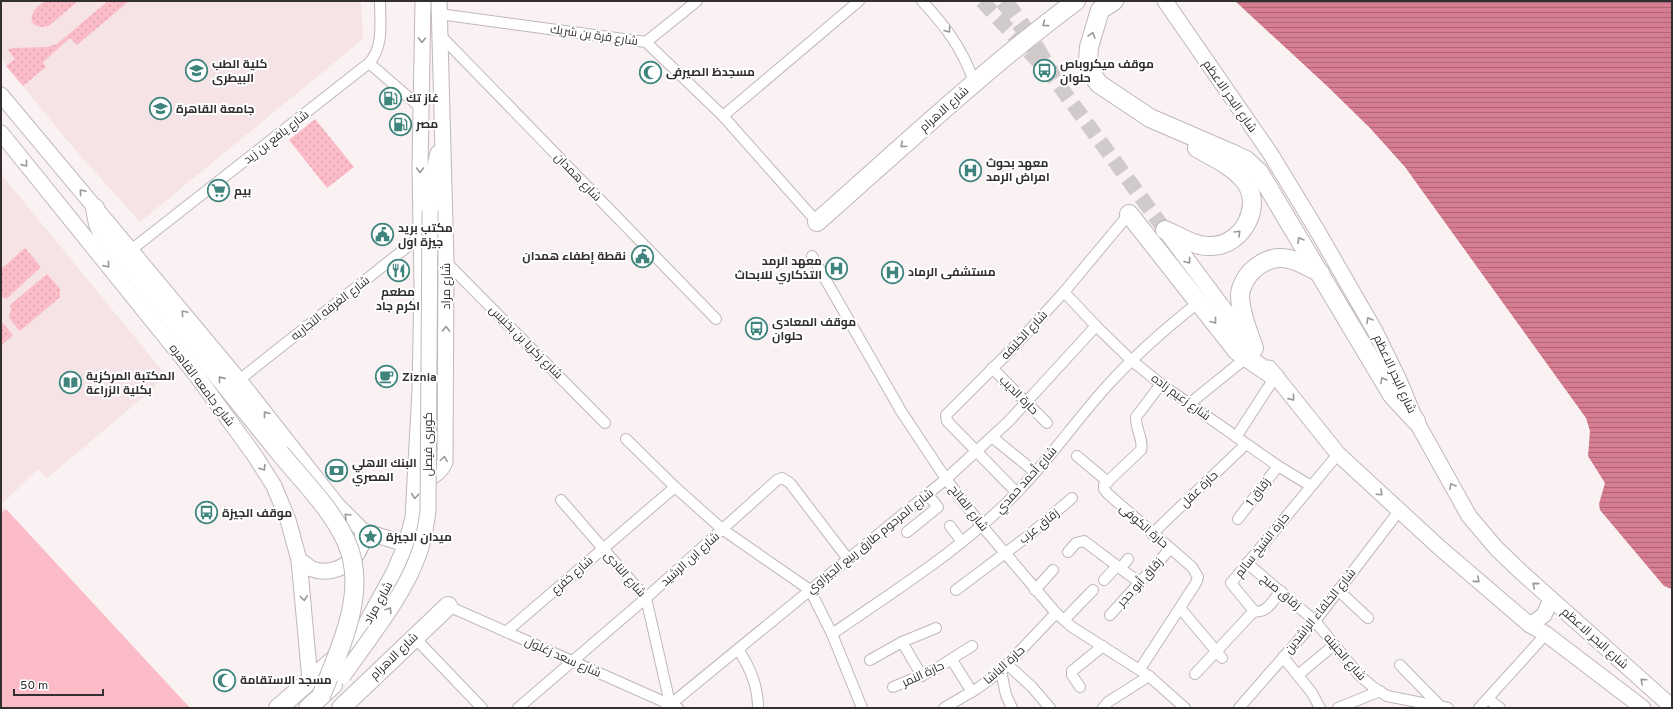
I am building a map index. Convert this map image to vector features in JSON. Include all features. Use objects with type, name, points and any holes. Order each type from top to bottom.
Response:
[{"type":"highway","name":"شارع الاهرام","points":[[817,222],[974,82],[1040,28],[1076,1]]},
{"type":"highway","points":[[1107,6],[1088,47],[1088,60],[1091,73],[1099,84],[1180,139],[1233,169],[1244,180],[1250,194],[1252,208],[1247,223],[1238,235],[1226,243],[1211,246],[1196,244],[1165,230]]},
{"type":"highway","points":[[1150,118],[1246,160],[1259,172],[1392,395],[1416,421]]},
{"type":"highway","points":[[96,208],[98,224],[101,231],[321,503],[345,539],[353,564],[354,586],[350,613],[343,639],[321,696]]},
{"type":"highway","points":[[1129,214],[1237,351],[1250,353],[1275,377]]},
{"type":"highway","points":[[1250,353],[1242,312],[1240,292],[1247,274],[1262,262],[1280,257],[1299,261],[1320,273]]},
{"type":"highway","name":"شارع الاهرام","points":[[341,708],[448,606]]},
{"type":"highway","points":[[278,708],[358,639]]},
{"type":"highway","points":[[302,708],[339,677]]},
{"type":"highway","name":"كوبرى فيصل","points":[[308,708],[339,677]]},
{"type":"main road","name":"شارع مراد","points":[[339,677],[394,572],[406,544],[413,518],[420,390],[423,1]]},
{"type":"main road","name":"شارع البحر الاعظم","points":[[1165,1],[1270,154],[1318,232],[1375,331],[1399,380],[1416,421],[1469,516],[1496,548],[1672,707]]},
{"type":"main road","name":"شارع مراد","points":[[416,477],[426,478],[434,476],[441,470],[445,462],[446,262],[439,8]]},
{"type":"main road","points":[[1,95],[239,380],[336,505],[363,531],[406,544]]},
{"type":"main road","name":"شارع جامعه القاهره","points":[[1,133],[197,376],[255,456],[274,486],[288,520],[299,560],[310,680]]},
{"type":"main road","name":"كوبرى فيصل","points":[[339,677],[389,610],[418,557],[425,534],[428,511],[430,197],[434,169],[442,143]]},
{"type":"main road","points":[[1165,230],[1250,353]]},
{"type":"main road","name":"شارع البحر الاعظم","points":[[1275,377],[1338,454],[1399,511],[1530,625],[1546,634],[1643,708]]},
{"type":"main road","points":[[299,560],[312,568],[327,571],[341,568],[354,559],[361,546],[363,531]]},
{"type":"main road","points":[[1530,625],[1544,615],[1551,599]]},
{"type":"street","name":"شارع يافع بن زيد","points":[[131,250],[374,57],[379,39],[380,1]]},
{"type":"street","points":[[646,42],[697,1]]},
{"type":"street","points":[[723,116],[859,1]]},
{"type":"street","points":[[922,1],[958,45],[974,82]]},
{"type":"street","name":"شارع قرة بن شريك","points":[[439,8],[646,42],[723,116],[817,222]]},
{"type":"street","name":"شارع همدان","points":[[440,35],[716,319]]},
{"type":"street","points":[[368,63],[421,108]]},
{"type":"street","name":"شارع الخليفه","points":[[976,451],[946,420],[946,416],[1064,292],[1129,214]]},
{"type":"street","name":"شارع الغرفه التجاريه","points":[[239,380],[421,236]]},
{"type":"street","name":"شارع الفاتح","points":[[812,256],[901,411],[946,479],[982,526],[1056,613],[1064,620],[1140,669],[1186,708]]},
{"type":"street","name":"شارع زكريا بن بخنيس","points":[[446,262],[605,423]]},
{"type":"street","name":"شارع زعيم زاده","points":[[1064,292],[1131,360],[1161,384],[1278,466],[1311,486]]},
{"type":"street","name":"شارع أحمد حمدي","points":[[832,634],[924,570],[982,526],[1017,493],[1131,360],[1166,328],[1198,302]]},
{"type":"street","name":"شارع المرحوم طارق ربيع الجيزاوي","points":[[671,707],[738,649],[946,479],[1027,403],[1096,326]]},
{"type":"street","points":[[1189,404],[1250,353]]},
{"type":"street","name":"حارة الديب","points":[[992,368],[1047,423]]},
{"type":"street","points":[[1236,437],[1275,377]]},
{"type":"street","points":[[1076,456],[1108,482],[1141,450],[1143,446],[1136,424],[1136,417],[1161,384]]},
{"type":"street","points":[[992,436],[1035,472]]},
{"type":"street","points":[[626,439],[675,487],[722,529],[810,590],[832,634],[862,708]]},
{"type":"street","name":"حارة عقل","points":[[1152,534],[1246,444]]},
{"type":"street","points":[[976,451],[1017,493]]},
{"type":"street","name":"حارة الشيخ سالم","points":[[1254,611],[1231,583],[1338,454]]},
{"type":"street","name":"زقاق 1","points":[[1238,519],[1278,466]]},
{"type":"street","name":"شارع ابن الرشيد","points":[[518,708],[646,598],[777,480],[782,478],[790,483],[848,559]]},
{"type":"street","name":"حارة الكوفى","points":[[1108,482],[1104,485],[1104,489],[1108,494],[1152,534],[1192,567],[1198,577],[1196,583],[1140,669]]},
{"type":"street","name":"شارع خفرع","points":[[506,632],[675,487]]},
{"type":"street","points":[[907,532],[938,507],[927,494]]},
{"type":"street","name":"زقاق عزب","points":[[956,590],[1028,536],[1072,498]]},
{"type":"street","name":"شارع النادى","points":[[560,500],[646,598],[671,707]]},
{"type":"street","name":"شارع الخلفاء الراشدين","points":[[1239,708],[1315,621],[1399,511]]},
{"type":"street","points":[[950,526],[962,542]]},
{"type":"street","points":[[1068,552],[1076,543],[1084,541],[1140,583]]},
{"type":"street","name":"زقاق أبو حجر","points":[[1110,615],[1170,549]]},
{"type":"street","points":[[1104,580],[1128,559]]},
{"type":"street","name":"زقاق صبح","points":[[1247,563],[1315,621]]},
{"type":"street","points":[[1035,590],[1053,570]]},
{"type":"street","points":[[1064,620],[1093,590]]},
{"type":"street","points":[[1338,590],[1368,618]]},
{"type":"street","points":[[1195,674],[1219,655],[1254,611],[1261,612],[1265,610],[1281,592]]},
{"type":"street","name":"شارع سعد زغلول","points":[[448,606],[671,707]]},
{"type":"street","points":[[1180,608],[1219,655]]},
{"type":"street","name":"حارة الباشا","points":[[944,708],[972,692],[1004,668],[1056,613]]},
{"type":"street","name":"شارع الجنينه","points":[[1315,621],[1359,675],[1380,692],[1410,705],[1443,707]]},
{"type":"street","points":[[870,660],[902,642],[936,628]]},
{"type":"street","points":[[1479,708],[1546,634]]},
{"type":"street","points":[[414,637],[482,708]]},
{"type":"street","points":[[902,642],[922,676]]},
{"type":"street","points":[[1298,675],[1334,645]]},
{"type":"street","name":"حارة النمر","points":[[893,687],[922,676],[952,660],[972,646]]},
{"type":"street","points":[[1080,687],[1072,675],[1072,671],[1103,646]]},
{"type":"street","points":[[738,649],[751,670],[758,693],[758,708]]},
{"type":"street","points":[[1283,657],[1298,675],[1320,708]]},
{"type":"street","name":"حارة النمر","points":[[952,660],[972,692]]},
{"type":"street","points":[[1400,665],[1443,707]]},
{"type":"street","points":[[1004,668],[1006,695],[1012,708]]},
{"type":"street","points":[[1004,668],[1032,687],[1050,708]]},
{"type":"street","points":[[1103,708],[1108,702],[1149,676]]},
{"type":"street","points":[[1338,708],[1380,692]]},
{"type":"street","points":[[1488,699],[1500,708]]},
{"type":"shaded area","name":"جامعة القاهرة","points":[[1,1],[361,1],[363,39],[140,222],[71,145],[1,59]]},
{"type":"shaded area","points":[[45,1],[78,1],[50,25],[39,27],[33,23],[32,17],[35,9]]},
{"type":"shaded area","points":[[108,1],[129,1],[77,45],[70,38],[43,62],[46,67],[23,86],[6,66],[15,59],[8,50],[12,48],[47,47],[57,44]]},
{"type":"shaded area","points":[[1235,1],[1672,1],[1672,589],[1664,586],[1600,510],[1599,504],[1605,483],[1588,456],[1590,431],[1586,418],[1405,167],[1370,128],[1327,86]]},
{"type":"shaded area","points":[[315,119],[354,167],[327,188],[289,140]]},
{"type":"shaded area","points":[[1,174],[164,373],[153,389],[47,478],[38,469],[1,505]]},
{"type":"shaded area","points":[[25,248],[41,267],[6,299],[1,297],[1,269]]},
{"type":"shaded area","points":[[47,274],[60,289],[60,297],[20,331],[9,318],[11,309],[10,305]]},
{"type":"shaded area","points":[[3,323],[13,335],[1,346],[1,324]]},
{"type":"shaded area","points":[[1,505],[190,708],[1,708]]},
{"type":"shaded area","points":[[6,509],[190,708],[1,708],[1,514]]},
{"type":"tunnel","points":[[982,1],[1053,77],[1165,230]]},
{"type":"tunnel","points":[[1004,1],[1025,30],[1053,77]]},
{"type":"place","name":"كلية الطب البيطرى","points":[[197,71]]},
{"type":"place","name":"موقف ميكروباص حلوان","points":[[1044,71]]},
{"type":"place","name":"مسجدظ الصيرفى","points":[[650,72]]},
{"type":"place","name":"غاز تك","points":[[391,98]]},
{"type":"place","name":"جامعة القاهرة","points":[[160,109]]},
{"type":"place","name":"مصر","points":[[400,124]]},
{"type":"place","name":"معهد بحوث امراض الرمد","points":[[970,170]]},
{"type":"place","name":"بيم","points":[[219,191]]},
{"type":"place","name":"مكتب بريد جيزة اول","points":[[382,235]]},
{"type":"place","name":"نقطة إطفاء همدان","points":[[642,256]]},
{"type":"place","name":"معهد الرمد التذكاري للابحاث","points":[[837,268]]},
{"type":"place","name":"مطعم اكرم جاد","points":[[398,271]]},
{"type":"place","name":"مستشفى الرماد","points":[[892,272]]},
{"type":"place","name":"موقف المعادى حلوان","points":[[757,329]]},
{"type":"place","name":"Ziznia","points":[[386,377]]},
{"type":"place","name":"المكتبة المركزية بكلية الزراعة","points":[[70,383]]},
{"type":"place","name":"البنك الاهلي المصري","points":[[337,470]]},
{"type":"place","name":"موقف الجيزة","points":[[206,513]]},
{"type":"place","name":"ميدان الجيزة","points":[[370,537]]},
{"type":"place","name":"مسجد الاستقامة","points":[[224,680]]}]
